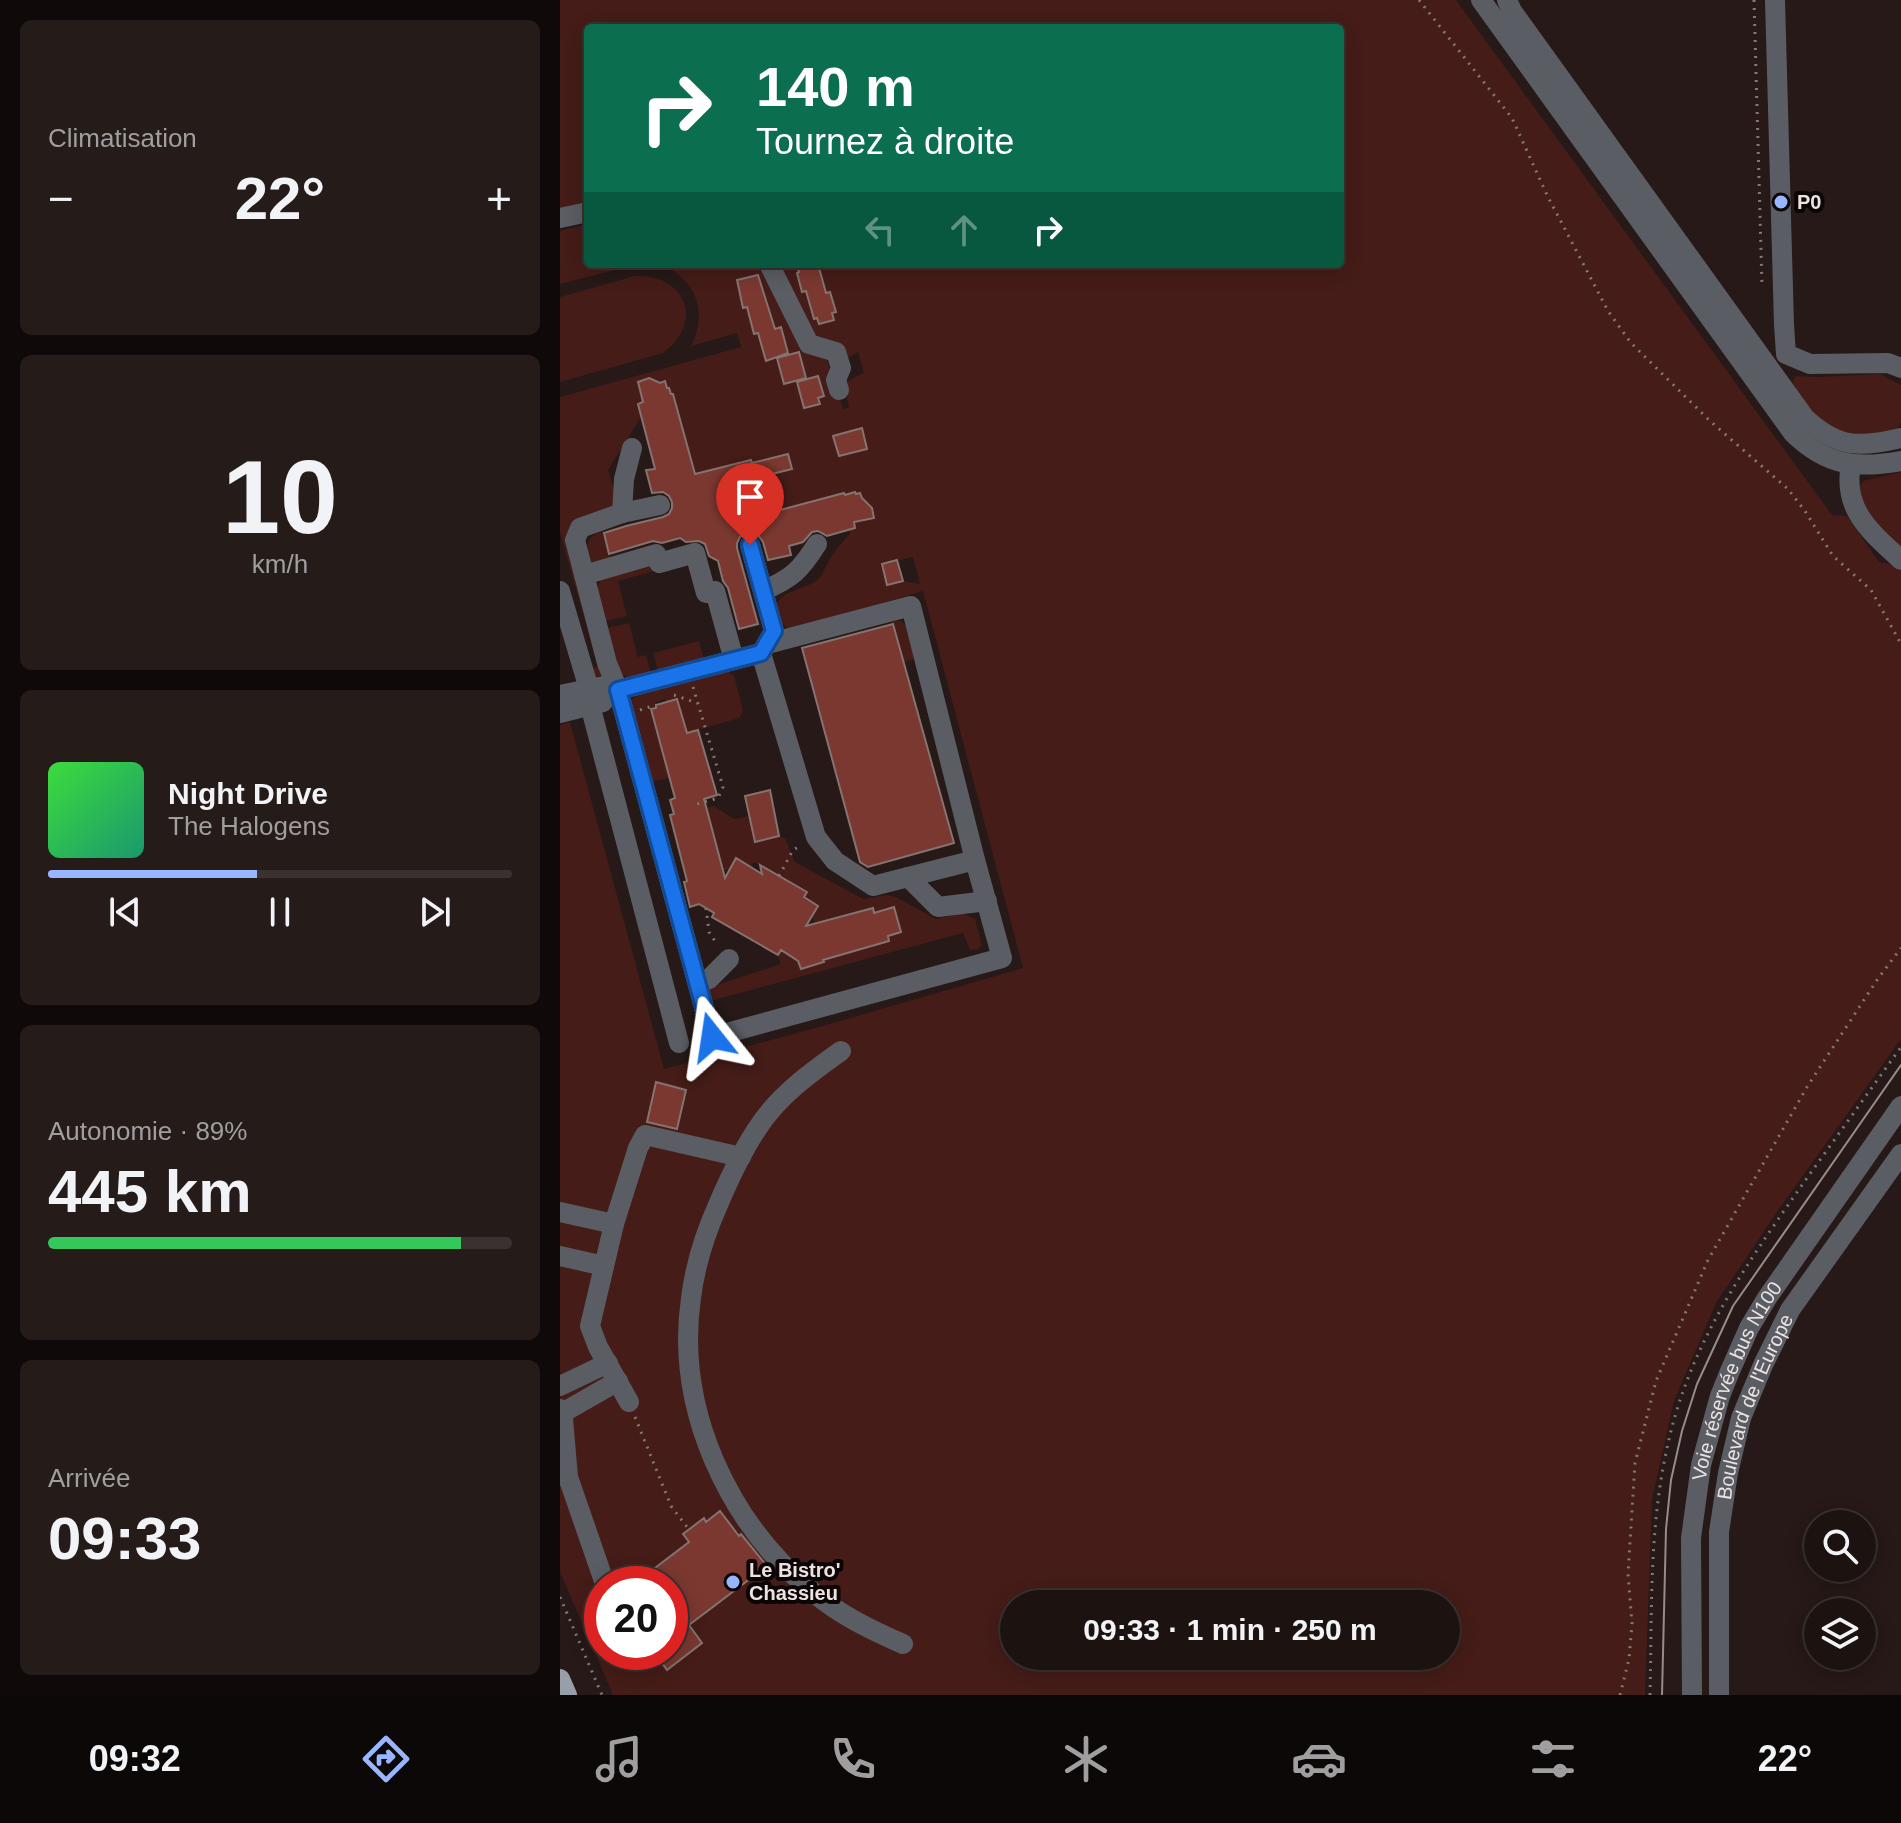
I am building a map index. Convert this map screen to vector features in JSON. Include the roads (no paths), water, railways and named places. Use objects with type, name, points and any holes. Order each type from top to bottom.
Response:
[{"type":"main road","points":[[560,1679],[567,1695]]},
{"type":"street","points":[[1481,0],[1793,433],[1821,455],[1851,464],[1865,466],[1901,461]]},
{"type":"street","points":[[1507,0],[1805,418],[1818,430],[1844,443],[1870,445],[1901,438]]},
{"type":"street","points":[[1775,0],[1786,354],[1810,364],[1888,363],[1901,368]]},
{"type":"street","points":[[560,218],[584,213]]},
{"type":"street","points":[[771,268],[809,344],[836,352],[841,368],[836,380],[839,390]]},
{"type":"street","points":[[622,513],[624,479],[632,448]]},
{"type":"street","points":[[1851,464],[1848,484],[1854,506],[1870,531],[1901,560]]},
{"type":"street","points":[[560,713],[604,686],[618,690],[689,672],[911,606],[1002,958],[712,1037],[618,690],[607,663],[575,540],[580,528],[622,513],[660,505]]},
{"type":"street","points":[[763,591],[782,582],[803,566],[817,544]]},
{"type":"street","points":[[750,545],[774,631],[764,648],[816,837],[835,861],[873,886],[975,860]]},
{"type":"street","points":[[584,575],[656,554],[659,563],[695,553],[706,593],[715,591],[734,660]]},
{"type":"street","points":[[560,591],[679,1043]]},
{"type":"street","points":[[560,695],[590,697]]},
{"type":"street","points":[[908,877],[938,907],[987,901]]},
{"type":"street","points":[[698,984],[709,979],[729,959]]},
{"type":"street","points":[[841,1051],[814,1070],[775,1107],[758,1127],[726,1186],[703,1243],[690,1298],[688,1345],[691,1380],[700,1423],[733,1500],[785,1566],[814,1594],[845,1615],[903,1644]]},
{"type":"street","name":"Voie réservée bus N100","points":[[1692,1695],[1691,1538],[1701,1465],[1720,1396],[1749,1328],[1767,1298],[1901,1106]]},
{"type":"street","points":[[629,1402],[598,1347],[590,1326],[614,1224],[638,1148],[645,1135],[741,1157]]},
{"type":"street","name":"Boulevard de l'Europe","points":[[1719,1695],[1719,1532],[1741,1418],[1790,1310],[1901,1154]]},
{"type":"street","points":[[560,1212],[614,1224]]},
{"type":"street","points":[[560,1256],[604,1266]]},
{"type":"street","points":[[560,1386],[613,1372]]},
{"type":"street","points":[[599,1566],[568,1477],[561,1411],[613,1372]]},
{"type":"tram line","points":[[1662,1695],[1666,1529],[1671,1480],[1697,1384],[1733,1306],[1901,1065]]},
{"type":"place","name":"P0","points":[[1781,202]]},
{"type":"place","name":"Le Bistro' Chassieu","points":[[733,1582]]}]
